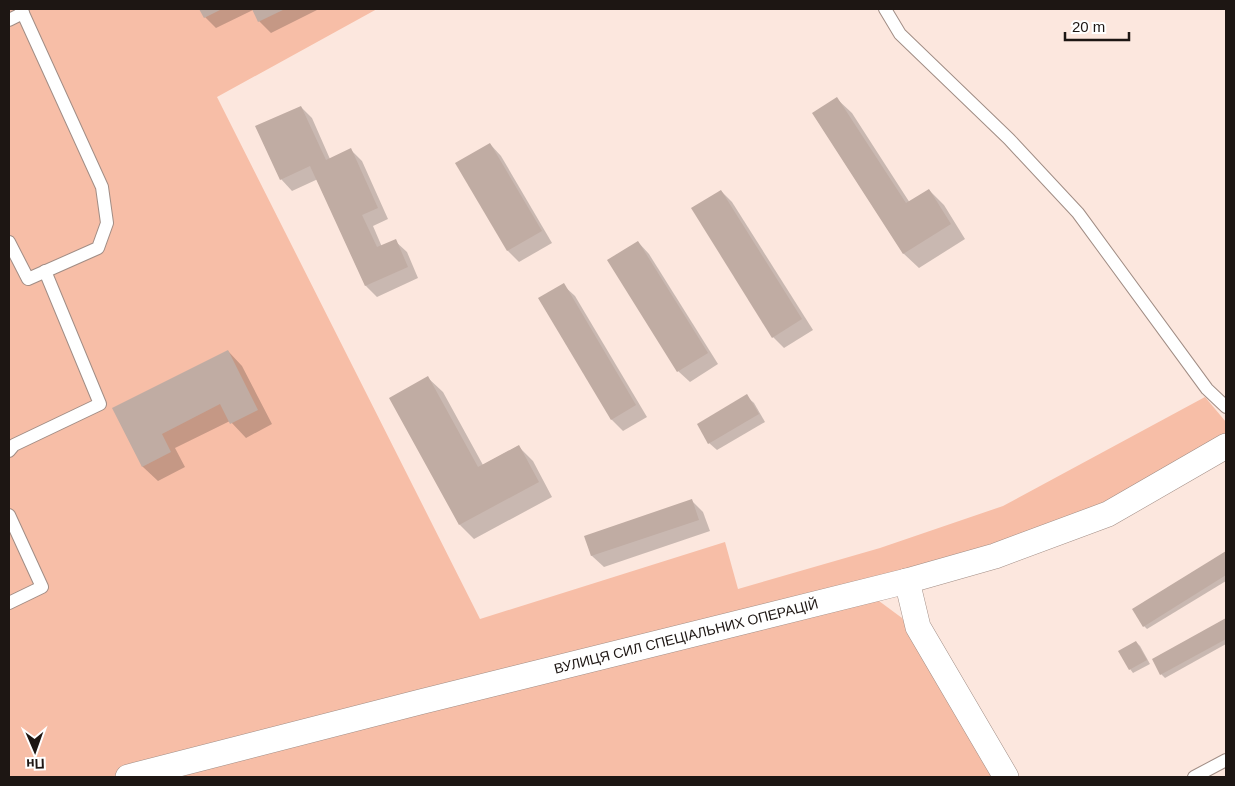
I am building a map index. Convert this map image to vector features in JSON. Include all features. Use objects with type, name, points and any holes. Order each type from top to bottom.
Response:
[{"type":"street","name":"ВУЛИЦЯ СИЛ СПЕЦІАЛЬНИХ ОПЕРАЦІЙ","points":[[128,777],[411,704],[907,581],[995,556],[1108,514],[1226,446]]},
{"type":"street","points":[[907,581],[918,627],[1006,777]]},
{"type":"lane","points":[[884,9],[900,34],[1009,139],[1078,213],[1207,389],[1226,407]]},
{"type":"lane","points":[[9,20],[22,11],[102,187],[108,223],[98,248],[28,279],[9,242]]},
{"type":"lane","points":[[9,451],[14,445],[100,404],[45,271]]},
{"type":"lane","points":[[9,515],[42,588],[9,603]]},
{"type":"lane","points":[[1194,777],[1211,773],[1226,760]]},
{"type":"shaded area","points":[[9,9],[377,9],[217,97],[480,619],[725,542],[738,589],[880,548],[1003,506],[1205,397],[1226,422],[1226,439],[1104,507],[992,550],[129,777],[9,777]]},
{"type":"shaded area","points":[[879,601],[902,618],[994,777],[160,777],[847,602]]},
{"type":"building","points":[[199,9],[222,9],[204,18]]},
{"type":"building","points":[[252,9],[285,9],[258,22]]},
{"type":"building","points":[[837,97],[906,203],[929,189],[951,224],[903,254],[812,113]]},
{"type":"building","points":[[301,106],[326,160],[351,148],[378,208],[362,215],[377,247],[396,239],[408,267],[365,286],[310,166],[280,180],[255,126]]},
{"type":"building","points":[[490,143],[542,231],[507,251],[455,163]]},
{"type":"building","points":[[721,190],[802,319],[772,338],[691,208]]},
{"type":"building","points":[[638,241],[708,353],[677,372],[607,260]]},
{"type":"building","points":[[564,283],[636,405],[611,420],[538,298]]},
{"type":"building","points":[[228,350],[258,410],[230,424],[220,404],[162,434],[171,452],[142,467],[112,408]]},
{"type":"building","points":[[428,376],[478,467],[519,445],[539,482],[459,525],[389,398]]},
{"type":"building","points":[[747,394],[759,414],[708,444],[697,424]]},
{"type":"building","points":[[692,499],[699,520],[591,556],[584,536]]},
{"type":"building","points":[[1226,551],[1226,575],[1143,627],[1132,609]]},
{"type":"building","points":[[1226,618],[1226,639],[1160,675],[1152,659]]},
{"type":"building","points":[[1136,641],[1147,660],[1129,670],[1118,651]]}]
